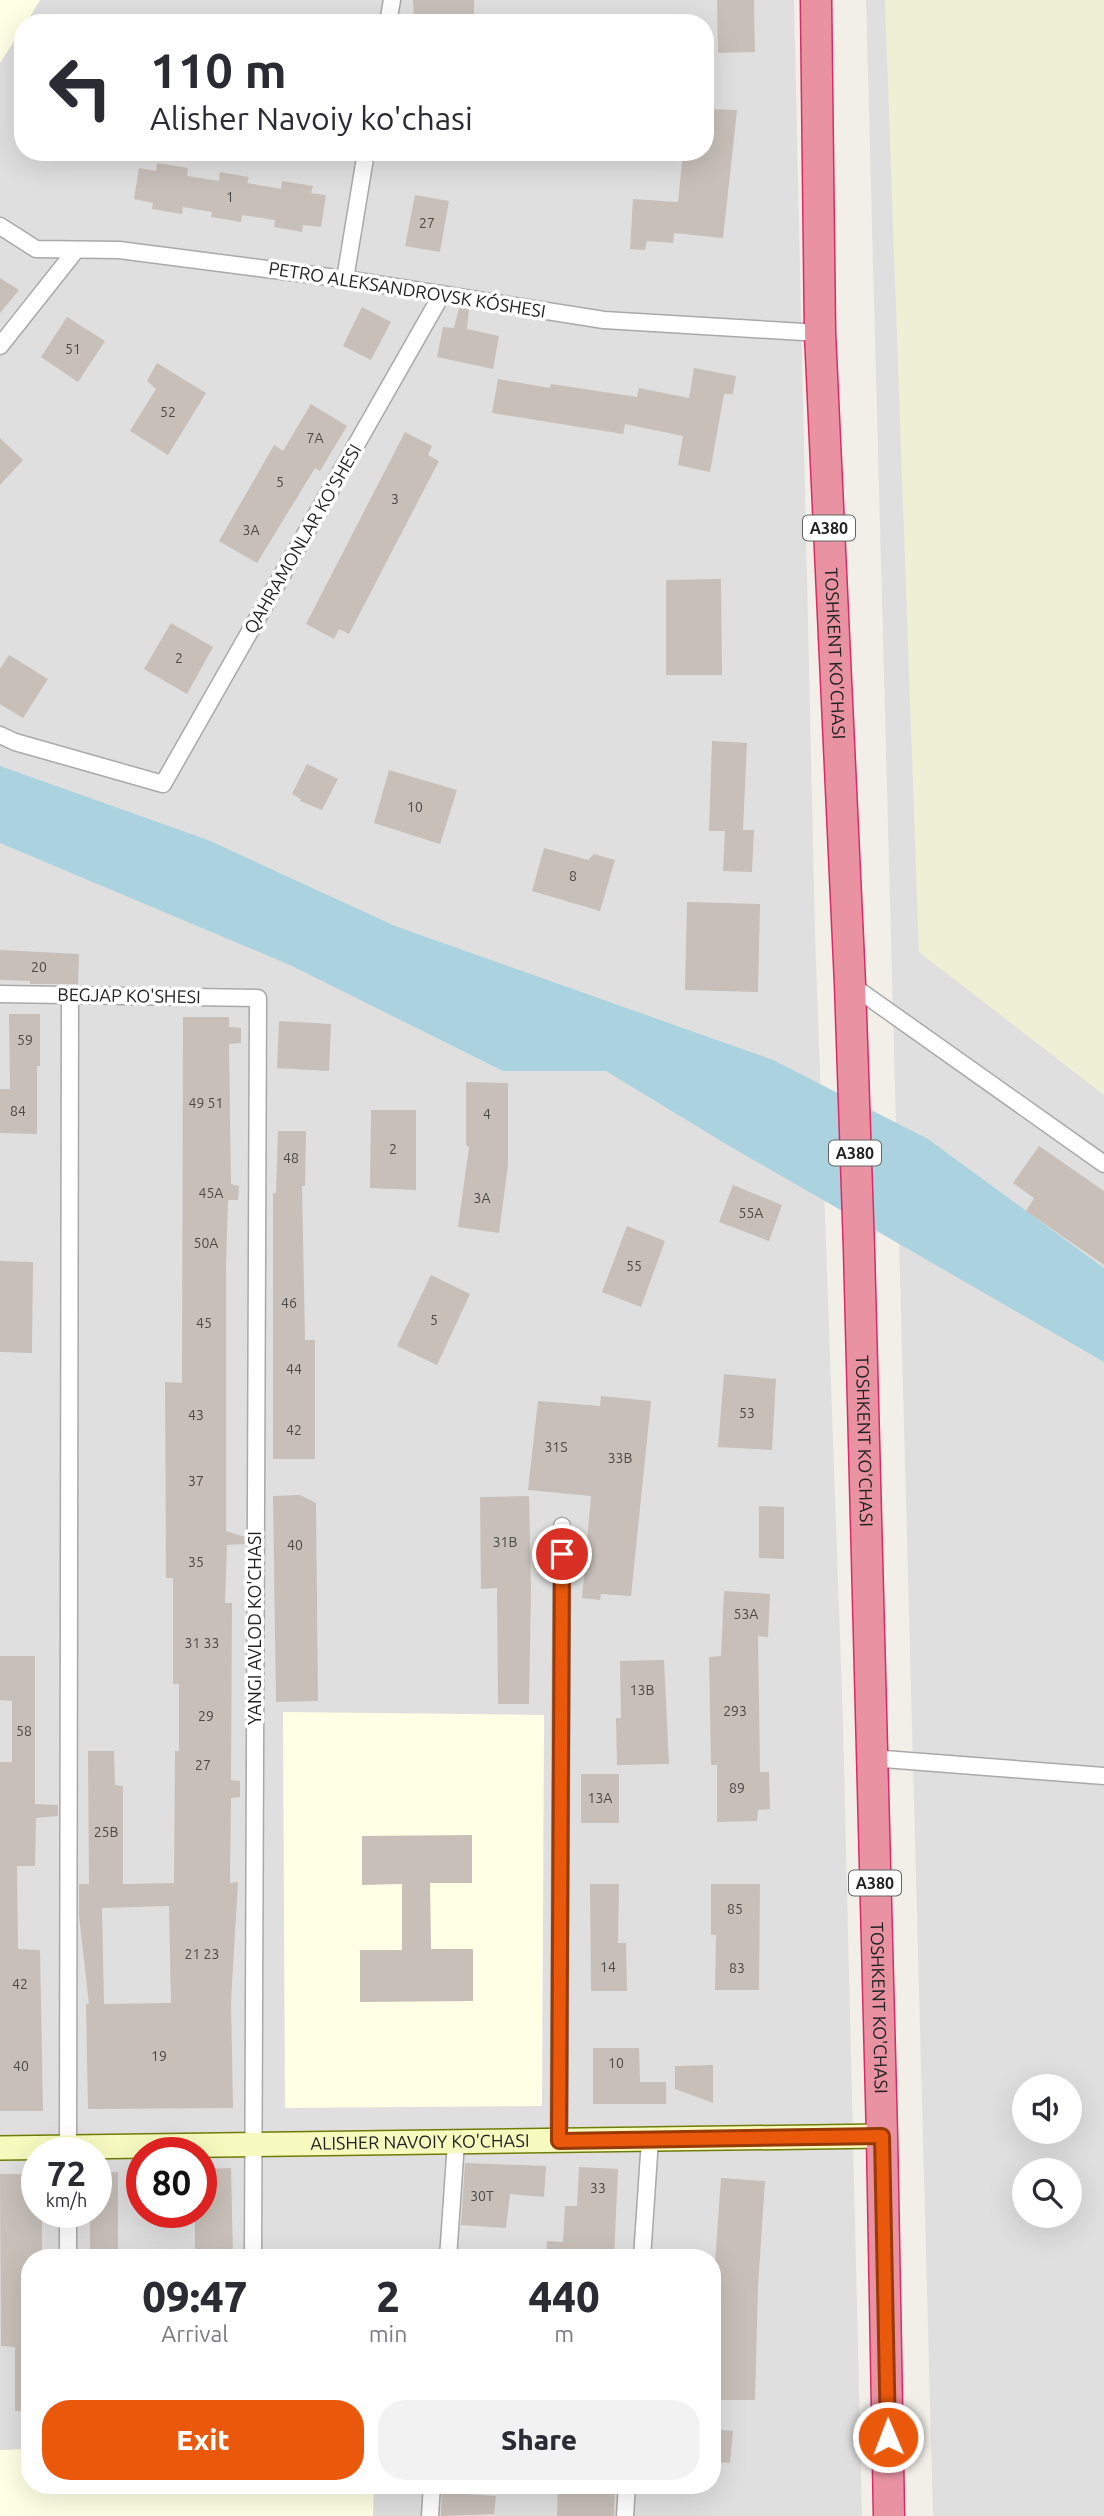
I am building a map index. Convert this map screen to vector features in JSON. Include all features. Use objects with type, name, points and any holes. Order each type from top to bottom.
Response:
[{"type":"highway","name":"TOSHKENT KO'CHASI","points":[[816,0],[820,333],[850,984],[859,1249],[889,2516]]},
{"type":"street","points":[[345,279],[365,161]]},
{"type":"street","name":"PETRO ALEKSANDROVSK KÓSHESI","points":[[0,226],[36,249],[119,250],[345,279],[604,320],[820,333]]},
{"type":"street","points":[[0,346],[76,250]]},
{"type":"street","name":"QAHRAMONLAR KO'SHESI","points":[[0,735],[15,742],[163,784],[442,294]]},
{"type":"street","points":[[850,984],[1104,1164]]},
{"type":"street","name":"BEGJAP KO'SHESI","points":[[0,993],[258,998]]},
{"type":"street","points":[[68,2137],[70,995]]},
{"type":"street","name":"YANGI AVLOD KO'CHASI","points":[[253,2249],[258,998]]},
{"type":"street","points":[[559,2141],[562,1526]]},
{"type":"street","points":[[871,1758],[1104,1776]]},
{"type":"street","name":"ALISHER NAVOIY KO'CHASI","points":[[112,2149],[882,2136]]},
{"type":"street","points":[[643,2249],[650,2139]]},
{"type":"street","points":[[449,2249],[456,2142]]},
{"type":"street","name":"ALISHER NAVOIY KO'CHASI","points":[[0,2148],[21,2149]]},
{"type":"street","points":[[68,2228],[68,2249]]},
{"type":"street","points":[[430,2516],[431,2494]]},
{"type":"street","points":[[625,2516],[626,2494]]},
{"type":"shaded area","points":[[0,0],[794,0],[815,933],[843,1722],[862,2516],[0,2516]]},
{"type":"shaded area","points":[[0,0],[40,0],[31,14],[14,14],[14,41],[0,63]]},
{"type":"shaded area","points":[[866,0],[1104,0],[1104,2516],[933,2516]]},
{"type":"shaded area","points":[[885,0],[1104,0],[1104,1095],[919,952]]},
{"type":"shaded area","points":[[283,1712],[544,1715],[542,2106],[285,2108]]},
{"type":"shaded area","points":[[21,2449],[21,2494],[374,2494],[373,2516],[0,2516],[0,2450]]},
{"type":"water","points":[[0,766],[208,840],[395,926],[773,1060],[928,1139],[1104,1268],[1104,1362],[731,1147],[606,1071],[503,1071],[290,965],[0,843]]},
{"type":"building","points":[[413,0],[474,0],[474,14],[414,14]]},
{"type":"building","points":[[717,0],[754,0],[755,52],[718,53]]},
{"type":"building","points":[[714,109],[737,110],[723,238],[674,233],[673,243],[647,241],[645,250],[630,249],[633,199],[678,202],[682,161],[714,161]]},
{"type":"building","points":[[157,163],[188,168],[187,176],[219,181],[220,172],[249,177],[247,183],[281,189],[282,181],[313,186],[311,193],[326,195],[321,227],[303,225],[302,232],[274,227],[275,220],[242,215],[241,222],[211,217],[212,212],[183,207],[182,214],[152,209],[153,203],[134,199],[139,168],[156,171]]},
{"type":"building","points":[[415,195],[449,201],[440,252],[405,246]]},
{"type":"building","points":[[0,278],[19,290],[0,313]]},
{"type":"building","points":[[362,307],[391,322],[371,360],[343,346]]},
{"type":"building","points":[[459,308],[469,309],[467,329],[499,336],[493,369],[437,357],[443,327],[454,328]]},
{"type":"building","points":[[67,317],[105,341],[78,382],[41,357]]},
{"type":"building","points":[[157,363],[206,393],[168,455],[130,431],[156,389],[147,381]]},
{"type":"building","points":[[694,368],[736,376],[733,394],[724,394],[710,472],[678,465],[683,436],[625,424],[623,434],[492,413],[498,379],[550,388],[551,384],[637,397],[639,388],[689,398]]},
{"type":"building","points":[[311,404],[347,426],[320,471],[315,468],[257,563],[219,541],[274,445],[283,451]]},
{"type":"building","points":[[405,432],[432,446],[428,455],[439,461],[349,634],[339,629],[334,639],[306,624]]},
{"type":"building","points":[[0,438],[23,460],[0,485]]},
{"type":"building","points":[[721,579],[722,675],[666,675],[666,580]]},
{"type":"building","points":[[171,623],[213,647],[187,694],[144,669]]},
{"type":"building","points":[[9,655],[48,679],[23,718],[0,704],[0,669]]},
{"type":"building","points":[[712,741],[747,743],[743,830],[754,830],[752,872],[723,871],[725,831],[709,831]]},
{"type":"building","points":[[307,764],[338,779],[322,810],[300,801],[301,799],[292,794]]},
{"type":"building","points":[[389,770],[457,790],[440,844],[374,823]]},
{"type":"building","points":[[544,848],[588,860],[594,854],[615,860],[600,911],[532,891]]},
{"type":"building","points":[[687,902],[760,904],[758,992],[685,990]]},
{"type":"building","points":[[0,950],[79,954],[78,984],[30,984],[30,981],[0,980]]},
{"type":"building","points":[[9,1014],[40,1014],[37,1134],[0,1133],[0,1089],[10,1089]]},
{"type":"building","points":[[183,1017],[229,1017],[229,1027],[241,1028],[241,1043],[229,1044],[231,1184],[239,1186],[238,1200],[228,1200],[226,1531],[245,1537],[245,1544],[227,1545],[225,1603],[232,1603],[231,1780],[240,1781],[240,1797],[231,1798],[230,1883],[238,1882],[231,2001],[233,2108],[88,2109],[86,2004],[89,2004],[79,1916],[79,1884],[89,1884],[88,1751],[114,1751],[115,1785],[123,1786],[123,1884],[174,1883],[175,1751],[179,1751],[179,1684],[173,1684],[173,1578],[166,1578],[165,1382],[182,1383]],"holes":[[[169,1906],[171,2003],[104,2004],[102,1908]]]},
{"type":"building","points":[[279,1021],[331,1024],[329,1071],[277,1068]]},
{"type":"building","points":[[466,1082],[508,1083],[508,1165],[499,1233],[458,1227],[469,1147],[466,1145]]},
{"type":"building","points":[[371,1110],[416,1110],[416,1190],[370,1188]]},
{"type":"building","points":[[278,1131],[306,1131],[305,1186],[302,1186],[305,1340],[315,1340],[315,1459],[273,1459],[273,1193],[276,1193]]},
{"type":"building","points":[[1039,1146],[1104,1191],[1104,1265],[1026,1211],[1034,1198],[1013,1183]]},
{"type":"building","points":[[733,1185],[782,1205],[769,1241],[719,1222]]},
{"type":"building","points":[[627,1226],[665,1241],[641,1307],[602,1292]]},
{"type":"building","points":[[0,1261],[33,1262],[32,1353],[0,1352]]},
{"type":"building","points":[[431,1275],[470,1294],[437,1365],[397,1346]]},
{"type":"building","points":[[724,1374],[776,1379],[772,1450],[718,1447]]},
{"type":"building","points":[[601,1396],[651,1401],[631,1596],[601,1594],[600,1600],[582,1598],[591,1496],[528,1490],[538,1401],[600,1406]]},
{"type":"building","points":[[300,1495],[316,1503],[318,1701],[276,1702],[273,1496]]},
{"type":"building","points":[[529,1496],[529,1704],[498,1704],[497,1588],[481,1589],[480,1497]]},
{"type":"building","points":[[759,1506],[784,1507],[784,1559],[759,1558]]},
{"type":"building","points":[[724,1591],[770,1594],[768,1637],[758,1636],[760,1772],[769,1772],[770,1809],[758,1810],[757,1821],[717,1822],[717,1765],[711,1765],[709,1657],[721,1656]]},
{"type":"building","points":[[0,1656],[35,1656],[35,1804],[58,1805],[58,1816],[36,1818],[35,1866],[17,1866],[18,1949],[40,1950],[43,2111],[0,2111],[0,1762],[12,1762],[12,1701],[0,1700]]},
{"type":"building","points":[[664,1660],[669,1764],[617,1765],[616,1718],[621,1718],[620,1661]]},
{"type":"building","points":[[581,1774],[619,1774],[619,1823],[581,1823]]},
{"type":"building","points":[[472,1835],[472,1883],[430,1883],[431,1949],[473,1949],[473,2001],[360,2002],[360,1950],[402,1950],[402,1884],[362,1885],[362,1836]]},
{"type":"building","points":[[590,1884],[619,1884],[618,1943],[626,1943],[627,1991],[591,1991]]},
{"type":"building","points":[[711,1884],[760,1884],[759,1990],[715,1990],[716,1935],[711,1935]]},
{"type":"building","points":[[593,2048],[639,2048],[640,2082],[666,2082],[666,2104],[593,2104]]},
{"type":"building","points":[[713,2065],[713,2103],[675,2089],[675,2066]]},
{"type":"building","points":[[465,2163],[546,2166],[544,2197],[510,2194],[506,2228],[461,2225]]},
{"type":"building","points":[[579,2167],[618,2169],[614,2249],[547,2249],[547,2241],[563,2242],[565,2206],[577,2206]]},
{"type":"building","points":[[217,2168],[231,2168],[233,2249],[195,2249],[195,2228],[217,2228]]},
{"type":"building","points":[[112,2172],[118,2172],[118,2249],[90,2249],[90,2228],[112,2228]]},
{"type":"building","points":[[0,2174],[21,2174],[21,2228],[42,2228],[42,2249],[21,2249],[21,2411],[15,2411],[15,2347],[1,2346]]},
{"type":"building","points":[[721,2178],[765,2181],[758,2286],[755,2400],[721,2400],[721,2249],[716,2249]]},
{"type":"building","points":[[721,2430],[733,2431],[730,2463],[721,2462]]},
{"type":"building","points":[[442,2494],[496,2496],[494,2514],[441,2516]]},
{"type":"building","points":[[558,2494],[615,2494],[614,2516],[557,2516]]},
{"type":"route","points":[[562,1554],[559,2141],[882,2136],[888,2437]]}]
